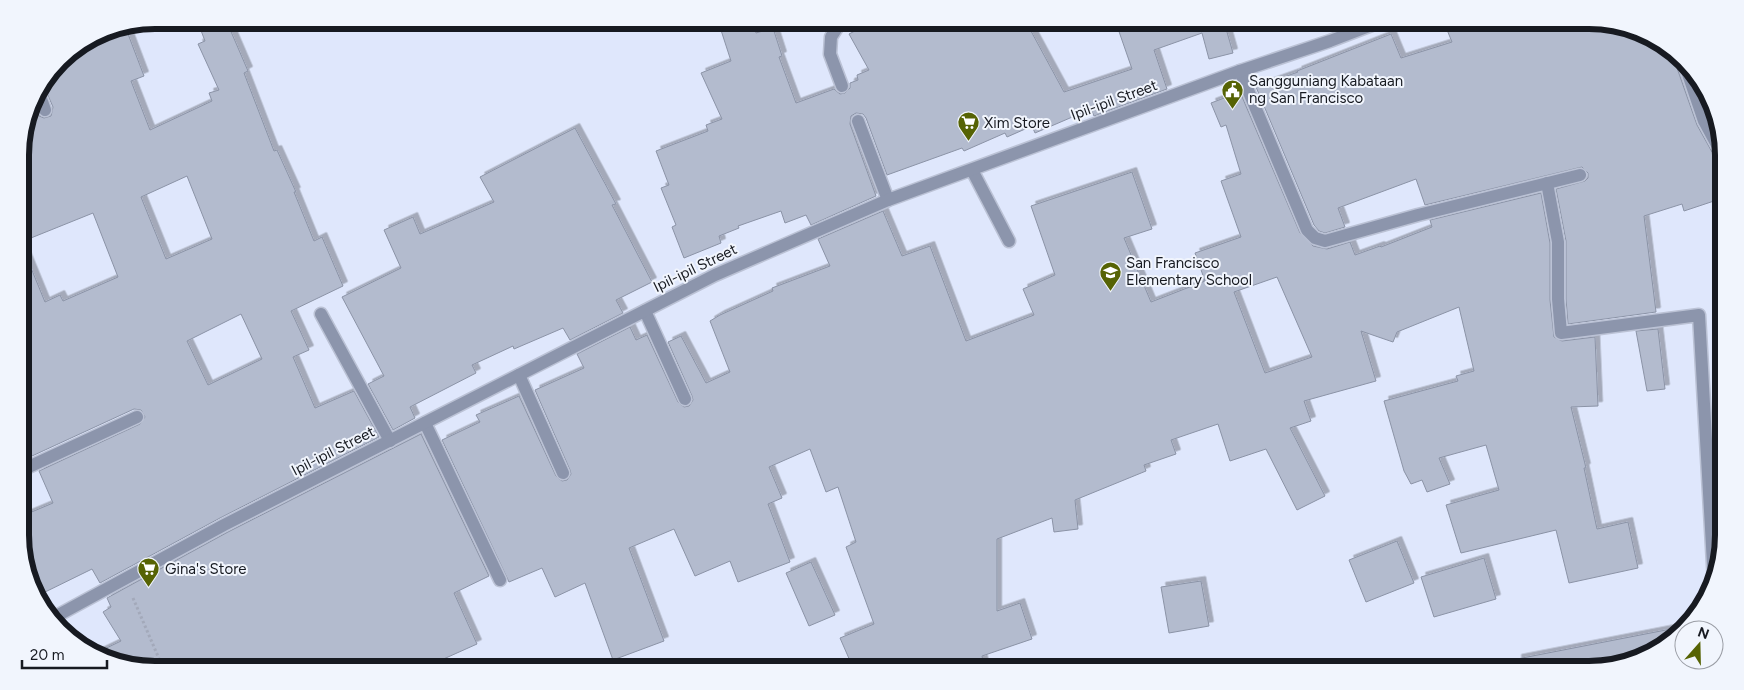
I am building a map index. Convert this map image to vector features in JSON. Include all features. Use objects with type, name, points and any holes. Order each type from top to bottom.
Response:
[{"type":"street","points":[[837,29],[832,37],[830,54],[842,86]]},
{"type":"street","name":"Ipil-ipil Street","points":[[58,615],[224,525],[715,275],[888,200],[1240,71],[1361,29]]},
{"type":"street","points":[[1240,71],[1307,230],[1315,238],[1325,241],[1418,215],[1580,175]]},
{"type":"street","points":[[1690,79],[1704,121],[1714,140]]},
{"type":"street","points":[[42,100],[46,110]]},
{"type":"street","points":[[858,121],[888,200]]},
{"type":"street","points":[[972,170],[1009,240]]},
{"type":"street","points":[[1547,183],[1558,242],[1558,299],[1561,333],[1699,315],[1713,560]]},
{"type":"street","points":[[645,311],[685,399]]},
{"type":"street","points":[[321,314],[390,441]]},
{"type":"street","points":[[519,375],[563,473]]},
{"type":"street","points":[[29,467],[137,417]]},
{"type":"street","points":[[426,423],[500,580]]},
{"type":"path","points":[[125,579],[160,660]]},
{"type":"building","points":[[200,29],[230,29],[248,71],[244,73],[274,151],[277,150],[296,192],[294,192],[314,241],[322,237],[343,286],[291,311],[309,350],[293,357],[315,408],[354,391],[379,437],[220,518],[100,583],[92,569],[43,593],[35,575],[31,559],[29,513],[53,503],[39,471],[140,424],[145,417],[141,410],[134,409],[32,456],[29,451],[29,263],[45,302],[60,295],[63,301],[118,277],[93,213],[29,239],[29,147],[33,123],[37,110],[39,116],[44,118],[51,116],[53,107],[46,92],[66,66],[92,46],[107,38],[127,32],[144,76],[131,81],[150,130],[212,101],[209,93],[219,90],[198,44],[205,41]],"holes":[[[187,176],[212,239],[166,259],[141,197]],[[241,314],[262,359],[208,385],[187,341]]]},
{"type":"building","points":[[721,29],[755,29],[756,33],[773,29],[782,56],[779,57],[796,103],[834,89],[840,94],[845,93],[850,88],[850,83],[858,80],[857,75],[869,70],[849,34],[859,29],[1030,29],[1064,92],[1132,69],[1118,29],[1226,29],[1233,53],[1209,59],[1202,33],[1154,50],[1167,89],[1094,116],[1091,109],[1035,133],[1032,126],[1007,137],[1005,133],[964,151],[962,148],[887,175],[866,118],[863,114],[856,113],[851,116],[850,124],[876,196],[811,225],[806,215],[785,223],[781,211],[738,226],[739,228],[719,236],[721,243],[684,258],[672,227],[676,225],[661,188],[669,185],[656,151],[708,131],[706,125],[722,119],[701,73],[731,61]]},
{"type":"building","points":[[1447,29],[1597,29],[1629,35],[1645,42],[1666,55],[1678,66],[1697,125],[1712,152],[1715,153],[1715,201],[1684,211],[1682,204],[1644,216],[1656,312],[1568,324],[1566,241],[1556,189],[1585,181],[1588,178],[1588,173],[1582,167],[1425,205],[1416,179],[1338,208],[1345,227],[1325,233],[1319,231],[1314,225],[1256,87],[1391,34],[1401,58],[1452,42]]},
{"type":"building","points":[[1240,92],[1300,233],[1313,246],[1327,249],[1350,242],[1355,255],[1432,227],[1430,220],[1541,193],[1550,243],[1550,300],[1554,337],[1562,341],[1595,337],[1598,406],[1571,407],[1586,468],[1584,468],[1597,529],[1628,522],[1638,568],[1569,583],[1556,530],[1461,553],[1446,505],[1499,490],[1486,445],[1439,458],[1450,484],[1427,492],[1422,480],[1411,484],[1404,471],[1384,401],[1458,381],[1456,376],[1474,371],[1459,307],[1397,332],[1393,342],[1361,331],[1376,381],[1304,401],[1311,421],[1290,428],[1325,496],[1297,510],[1266,449],[1230,461],[1218,424],[1171,440],[1176,454],[1144,465],[1146,471],[1075,500],[1078,529],[1054,532],[1052,518],[997,539],[997,611],[1020,603],[1032,639],[982,656],[983,661],[850,661],[840,638],[874,624],[846,547],[856,542],[838,487],[826,492],[810,449],[769,467],[782,498],[768,504],[790,562],[738,582],[730,561],[695,576],[674,529],[629,548],[664,641],[613,660],[585,583],[555,597],[542,568],[509,582],[442,440],[480,422],[476,415],[519,396],[556,476],[562,481],[567,480],[571,474],[570,470],[535,390],[584,368],[577,354],[630,327],[636,340],[647,335],[678,402],[684,407],[689,406],[693,400],[692,396],[668,342],[681,336],[706,383],[730,372],[710,321],[773,291],[772,288],[830,266],[818,239],[883,211],[902,256],[930,246],[966,341],[1034,315],[1023,289],[1055,275],[1031,206],[1132,172],[1152,229],[1124,238],[1151,302],[1205,281],[1195,253],[1241,237],[1221,181],[1241,174],[1226,125],[1221,127],[1211,103]],"holes":[[[1277,277],[1312,357],[1265,373],[1234,292]]]},
{"type":"building","points":[[575,128],[616,204],[612,205],[652,282],[616,300],[623,313],[570,340],[563,328],[514,349],[513,346],[472,365],[476,373],[410,407],[415,418],[393,430],[368,384],[384,376],[342,297],[401,268],[384,230],[413,217],[420,234],[494,202],[480,177]]},
{"type":"building","points":[[1658,329],[1665,389],[1647,391],[1636,331]]},
{"type":"building","points":[[421,434],[489,576],[454,593],[477,644],[439,661],[155,661],[123,657],[103,650],[121,641],[103,612],[111,607],[107,598],[228,532]]},
{"type":"building","points":[[1397,541],[1414,583],[1366,602],[1349,560]]},
{"type":"building","points":[[1484,558],[1496,599],[1434,617],[1421,577]]},
{"type":"building","points":[[811,562],[835,615],[809,626],[786,573]]},
{"type":"building","points":[[1201,581],[1209,626],[1169,633],[1161,587]]},
{"type":"building","points":[[1671,630],[1645,648],[1613,659],[1597,661],[1517,661],[1517,659]]},
{"type":"place","name":"Sangguniang Kabataan ng San Francisco","points":[[1233,109]]},
{"type":"place","name":"Xim Store","points":[[968,142]]},
{"type":"place","name":"San Francisco Elementary School","points":[[1110,291]]},
{"type":"place","name":"Gina's Store","points":[[149,588]]}]
